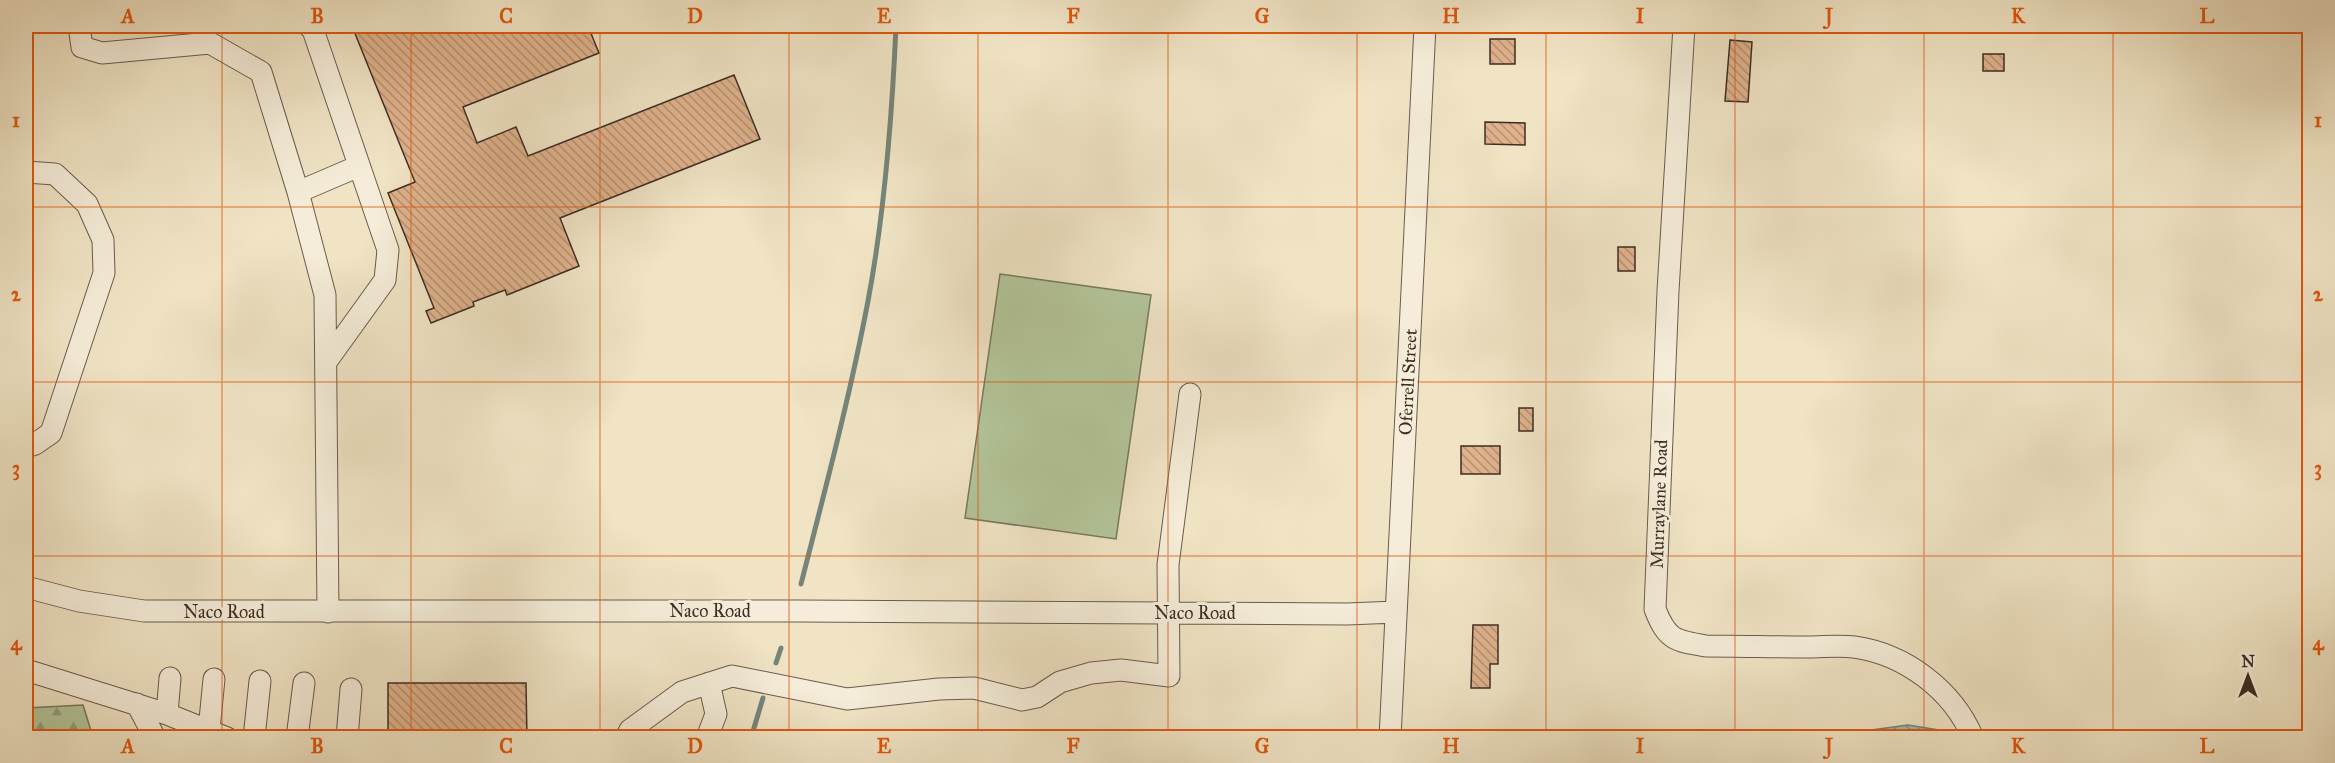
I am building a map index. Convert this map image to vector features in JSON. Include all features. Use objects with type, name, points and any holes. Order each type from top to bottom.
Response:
[{"type":"street","points":[[79,26],[82,47],[92,51],[102,53],[210,43],[261,72],[298,192],[325,295],[328,612]]},
{"type":"street","points":[[309,26],[313,30],[388,250],[385,280],[326,362]]},
{"type":"street","name":"Oferrell Street","points":[[1390,738],[1425,26]]},
{"type":"street","name":"Murraylane Road","points":[[1684,26],[1668,291],[1655,609],[1663,630],[1683,642],[1706,646],[1853,647],[1883,654],[1920,673],[1948,697],[1968,725],[1974,738]]},
{"type":"street","points":[[298,192],[359,166]]},
{"type":"street","points":[[26,172],[55,174],[87,204],[103,240],[104,273],[51,433],[26,447]]},
{"type":"street","points":[[626,738],[630,730],[682,692],[732,676],[847,699],[939,689],[974,688],[1022,700],[1037,697],[1060,682],[1091,673],[1121,670],[1169,676],[1168,565],[1190,394]]},
{"type":"street","name":"Naco Road","points":[[26,587],[79,601],[144,611],[1396,612]]},
{"type":"street","points":[[26,670],[167,714],[216,735],[214,679]]},
{"type":"street","points":[[167,714],[170,678]]},
{"type":"street","points":[[254,738],[260,681]]},
{"type":"street","points":[[297,738],[304,683]]},
{"type":"street","points":[[707,738],[716,714],[709,683]]},
{"type":"street","points":[[347,738],[351,690]]},
{"type":"street","points":[[137,704],[155,738]]},
{"type":"green space","points":[[1000,274],[1151,295],[1116,539],[965,518]]},
{"type":"green space","points":[[83,705],[93,737],[26,737],[26,708]]},
{"type":"water","points":[[1908,725],[1945,731],[1953,737],[1853,737],[1871,730]]},
{"type":"building","points":[[352,26],[419,26],[422,33],[440,26],[588,26],[599,53],[463,107],[477,143],[516,127],[528,156],[734,75],[760,139],[560,218],[579,266],[507,295],[505,290],[473,302],[474,306],[431,323],[426,311],[434,308],[388,193],[415,182]]},
{"type":"building","points":[[1490,39],[1515,39],[1515,64],[1490,64]]},
{"type":"building","points":[[1730,40],[1752,42],[1748,102],[1725,101]]},
{"type":"building","points":[[1983,54],[2004,54],[2004,71],[1983,71]]},
{"type":"building","points":[[1485,122],[1525,123],[1525,145],[1485,144]]},
{"type":"building","points":[[1618,247],[1635,247],[1635,271],[1618,271]]},
{"type":"building","points":[[1519,408],[1533,408],[1533,431],[1519,431]]},
{"type":"building","points":[[1461,446],[1500,446],[1500,474],[1461,474]]},
{"type":"building","points":[[1473,625],[1498,625],[1498,664],[1490,664],[1490,688],[1471,688]]},
{"type":"building","points":[[388,683],[526,683],[527,738],[388,738]]},
{"type":"waterway","points":[[801,584],[845,408],[874,267],[887,164],[896,26]]},
{"type":"waterway","points":[[776,663],[781,648]]},
{"type":"waterway","points":[[751,738],[763,698]]}]
